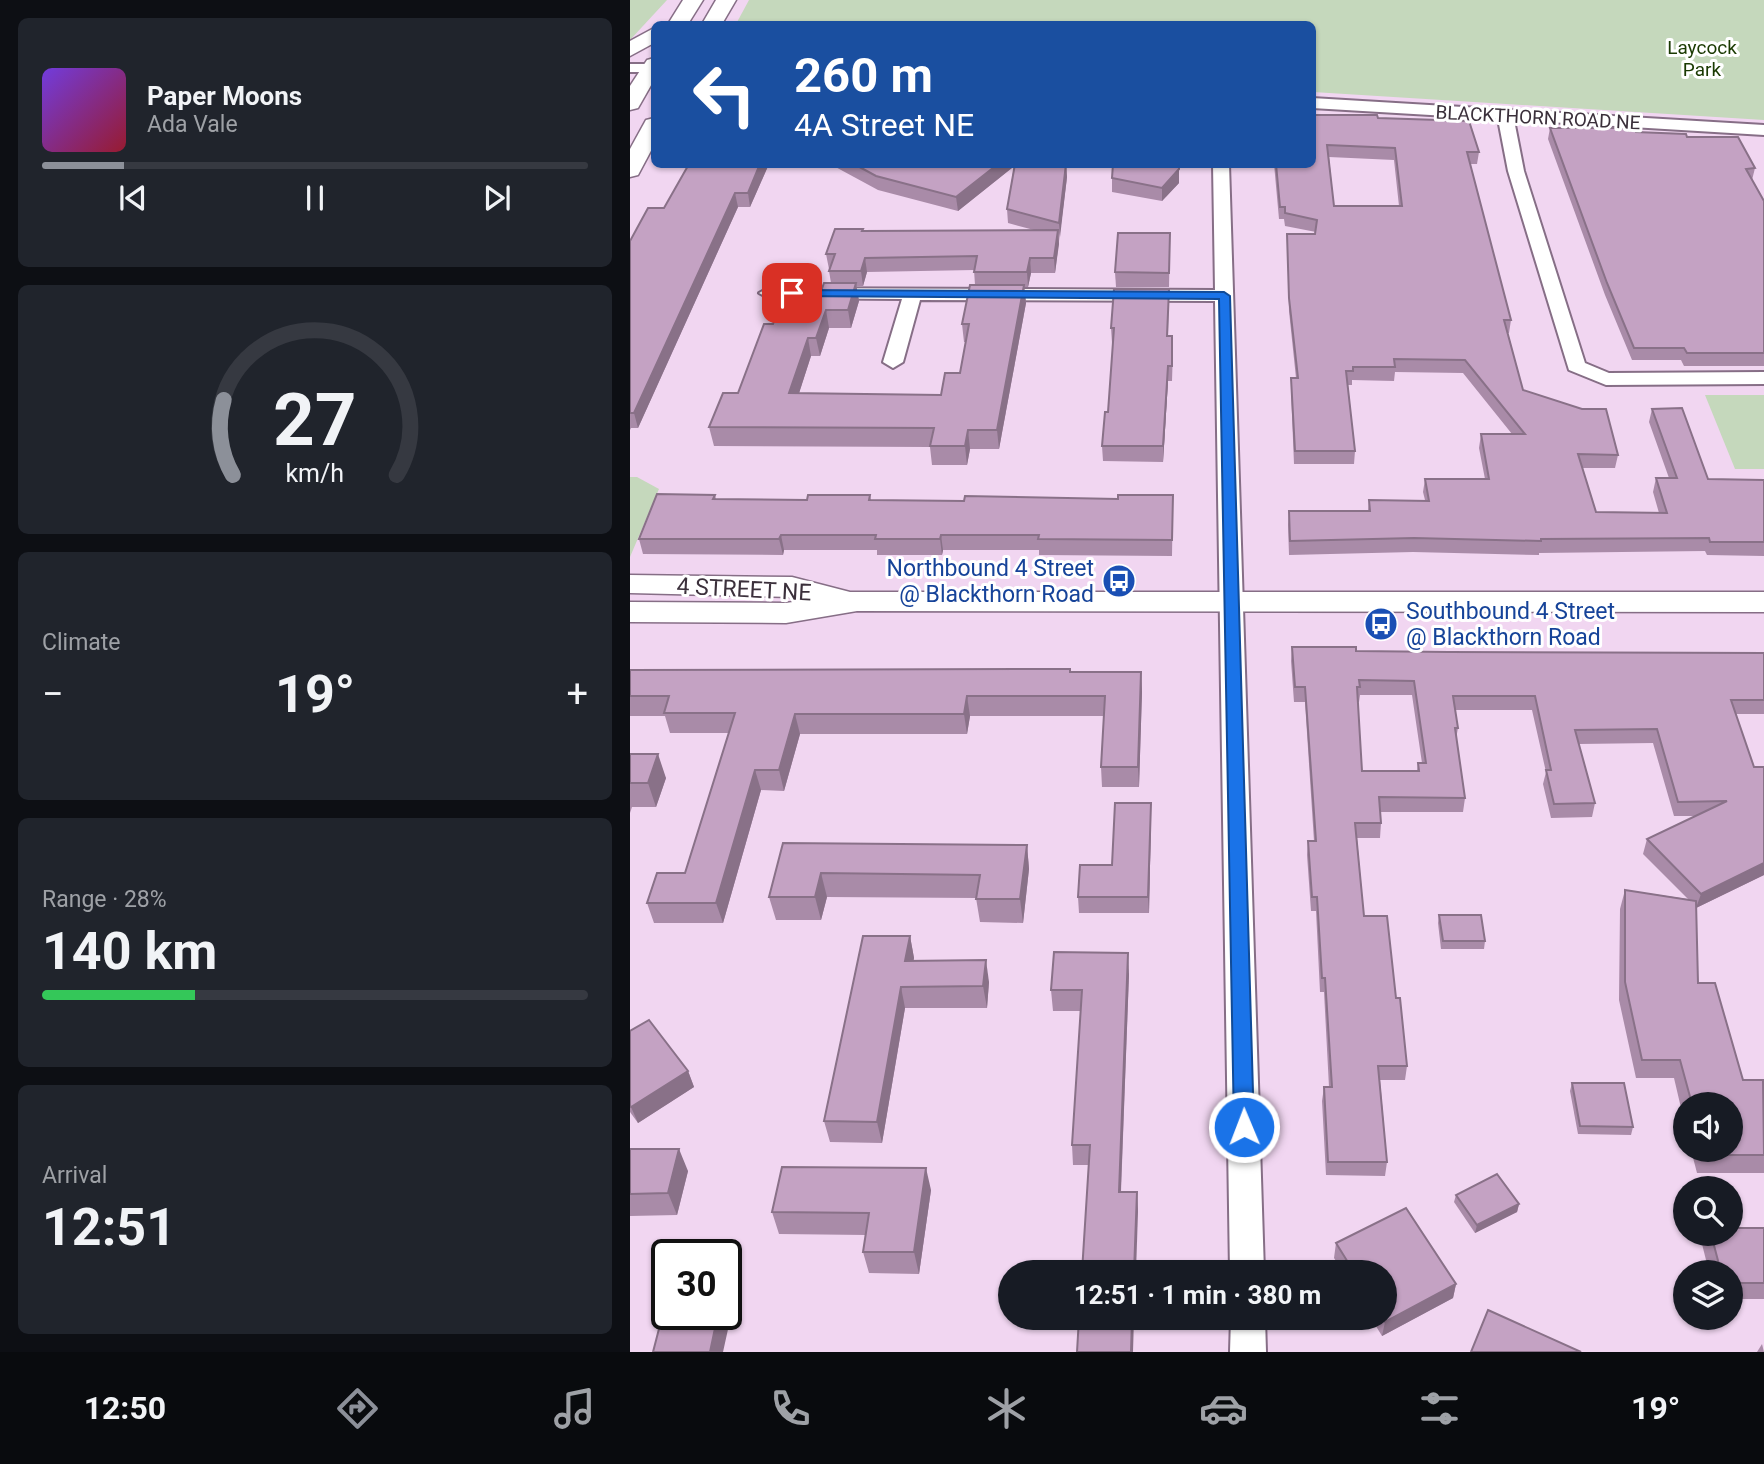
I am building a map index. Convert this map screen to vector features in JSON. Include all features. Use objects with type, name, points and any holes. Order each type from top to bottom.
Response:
[{"type":"main road","points":[[714,21],[726,0]]},
{"type":"main road","points":[[630,50],[651,36]]},
{"type":"main road","points":[[630,103],[648,67]]},
{"type":"main road","points":[[630,170],[651,131]]},
{"type":"street","name":"BLACKTHORN ROAD NE","points":[[1316,103],[1763,131]]},
{"type":"street","points":[[1505,115],[1516,172],[1576,366],[1606,379],[1764,379]]},
{"type":"street","points":[[1221,168],[1247,1260]]},
{"type":"street","points":[[768,293],[1224,296]]},
{"type":"street","points":[[893,362],[912,295]]},
{"type":"street","name":"4 STREET NE","points":[[630,584],[792,587],[856,601]]},
{"type":"street","name":"4 STREET NE","points":[[630,612],[786,613],[856,601],[1764,602]]},
{"type":"street","points":[[1248,1330],[1248,1352]]},
{"type":"green space","points":[[630,0],[667,0],[630,40]]},
{"type":"green space","name":"Laycock Park","points":[[749,0],[1764,0],[1764,120],[1316,92],[1316,21],[738,21]]},
{"type":"green space","points":[[1705,395],[1764,395],[1764,469],[1735,469]]},
{"type":"green space","points":[[630,477],[637,477],[659,489],[630,557]]},
{"type":"building","points":[[1316,115],[1377,115],[1378,118],[1469,121],[1479,152],[1467,152],[1511,320],[1504,320],[1523,390],[1582,409],[1606,409],[1618,455],[1578,454],[1596,512],[1667,513],[1656,478],[1677,478],[1652,409],[1682,408],[1708,479],[1764,480],[1764,542],[1710,542],[1709,538],[1541,541],[1414,538],[1290,541],[1289,511],[1370,511],[1369,500],[1429,501],[1425,479],[1489,479],[1481,434],[1525,434],[1465,360],[1394,359],[1395,367],[1353,367],[1353,371],[1346,371],[1355,451],[1295,451],[1291,378],[1298,378],[1289,298],[1287,234],[1315,234],[1317,220],[1285,213],[1285,207],[1280,207],[1276,168],[1316,168]],"holes":[[[1327,145],[1395,148],[1402,206],[1334,206]]]},
{"type":"building","points":[[1550,128],[1622,128],[1635,129],[1636,132],[1686,134],[1687,137],[1738,137],[1755,168],[1746,169],[1764,201],[1764,353],[1687,353],[1684,348],[1634,348]]},
{"type":"building","points":[[687,168],[758,168],[748,193],[735,193],[634,413],[630,413],[630,241],[648,208],[664,208]]},
{"type":"building","points":[[861,168],[993,168],[956,197],[876,176]]},
{"type":"building","points":[[1014,168],[1066,168],[1059,223],[1007,209]]},
{"type":"building","points":[[1113,168],[1179,168],[1162,188],[1112,178]]},
{"type":"building","points":[[835,229],[1058,230],[1054,258],[1030,258],[1027,272],[974,272],[977,256],[865,258],[861,271],[829,271],[835,254],[826,254]]},
{"type":"building","points":[[1118,233],[1170,233],[1169,273],[1115,272]]},
{"type":"building","points":[[824,283],[856,283],[848,310],[826,310],[816,338],[808,338],[789,393],[941,395],[945,373],[960,373],[969,324],[962,324],[970,285],[1024,285],[997,430],[968,430],[965,446],[930,446],[934,428],[709,427],[723,393],[738,393],[764,324],[773,324],[779,308],[815,308]]},
{"type":"building","points":[[1114,289],[1169,289],[1167,336],[1172,336],[1172,366],[1168,366],[1163,446],[1102,446],[1105,412],[1108,412]]},
{"type":"building","points":[[657,494],[715,495],[713,499],[807,500],[808,495],[870,495],[869,500],[964,501],[965,496],[1118,499],[1118,495],[1173,495],[1172,540],[1038,539],[1039,535],[941,535],[940,539],[875,539],[876,535],[781,535],[779,539],[639,539]]},
{"type":"building","points":[[1292,647],[1356,647],[1356,651],[1764,653],[1764,700],[1731,700],[1754,767],[1764,767],[1764,863],[1701,894],[1647,839],[1727,801],[1678,802],[1657,729],[1575,730],[1595,803],[1554,804],[1546,770],[1551,770],[1535,696],[1453,696],[1465,798],[1379,797],[1381,823],[1355,823],[1364,916],[1387,916],[1407,1066],[1378,1066],[1387,1162],[1328,1162],[1324,1087],[1332,1087],[1325,978],[1322,978],[1317,897],[1312,897],[1308,841],[1316,841],[1305,687],[1295,687]],"holes":[[[1359,680],[1414,681],[1426,763],[1418,763],[1419,771],[1362,771],[1357,687],[1360,687]]]},
{"type":"building","points":[[1070,669],[1070,672],[1141,672],[1138,767],[1101,767],[1105,696],[967,696],[964,714],[795,714],[779,770],[755,770],[716,903],[647,903],[657,873],[685,873],[735,713],[664,713],[669,696],[630,696],[630,670]]},
{"type":"building","points":[[630,754],[658,754],[648,783],[630,783]]},
{"type":"building","points":[[1115,803],[1151,803],[1148,897],[1078,897],[1080,865],[1112,865]]},
{"type":"building","points":[[783,843],[1027,845],[1020,899],[976,899],[980,875],[821,873],[815,897],[769,897]]},
{"type":"building","points":[[1625,890],[1696,901],[1698,983],[1715,983],[1743,1080],[1763,1080],[1764,1155],[1743,1155],[1743,1092],[1689,1092],[1680,1060],[1642,1060],[1625,982]]},
{"type":"building","points":[[1439,915],[1481,915],[1485,941],[1443,941]]},
{"type":"building","points":[[863,936],[910,936],[905,961],[986,960],[983,986],[901,987],[877,1122],[824,1121]]},
{"type":"building","points":[[1054,952],[1128,953],[1119,1192],[1137,1192],[1134,1260],[1083,1260],[1090,1145],[1072,1145],[1082,990],[1051,990]]},
{"type":"building","points":[[649,1020],[688,1071],[631,1107],[630,1031]]},
{"type":"building","points":[[1572,1083],[1624,1083],[1633,1127],[1580,1126]]},
{"type":"building","points":[[630,1149],[679,1149],[668,1193],[630,1194]]},
{"type":"building","points":[[782,1167],[926,1168],[914,1252],[863,1252],[869,1213],[772,1212]]},
{"type":"building","points":[[1497,1174],[1519,1204],[1477,1225],[1456,1195]]},
{"type":"building","points":[[1406,1208],[1456,1284],[1397,1316],[1397,1260],[1347,1260],[1336,1243]]},
{"type":"building","points":[[1743,1228],[1764,1228],[1764,1283],[1743,1283],[1743,1260],[1718,1260],[1714,1246],[1743,1246]]},
{"type":"building","points":[[1488,1310],[1581,1352],[1471,1352]]},
{"type":"building","points":[[659,1330],[715,1330],[710,1352],[653,1352]]},
{"type":"building","points":[[1078,1330],[1132,1330],[1131,1352],[1077,1352]]},
{"type":"place","name":"Northbound 4 Street @ Blackthorn Road","points":[[1119,581]]},
{"type":"place","name":"Southbound 4 Street @ Blackthorn Road","points":[[1381,624]]},
{"type":"route","points":[[792,293],[1224,296],[1244,1127]]}]
